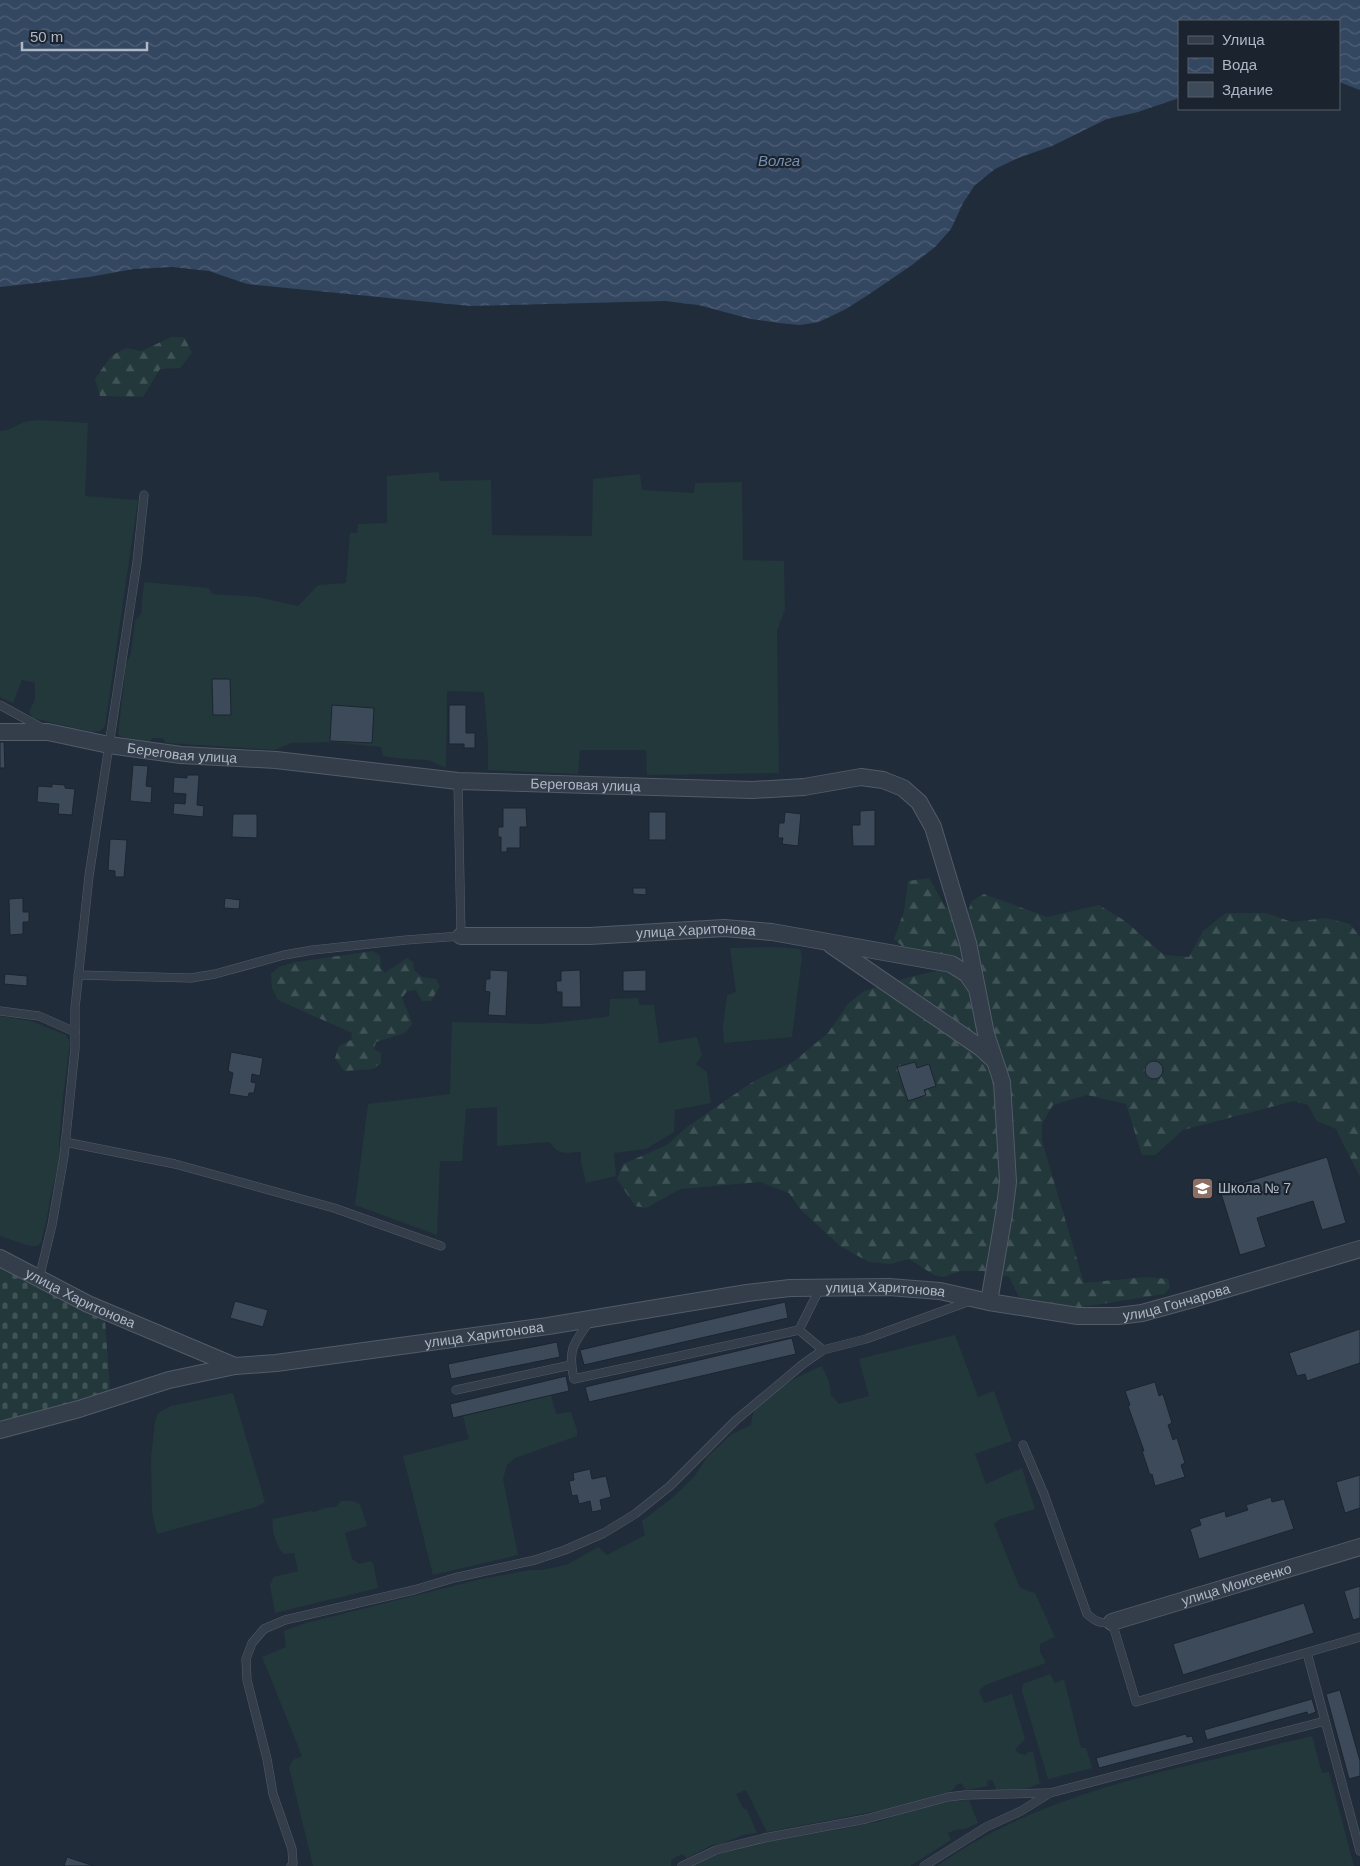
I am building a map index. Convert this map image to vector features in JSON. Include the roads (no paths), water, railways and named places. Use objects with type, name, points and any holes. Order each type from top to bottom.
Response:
[{"type":"street","name":"Береговая улица","points":[[0,732],[48,732],[108,745],[180,755],[276,760],[458,781],[727,790],[804,787],[861,777],[883,780],[903,788],[919,802],[933,827],[968,943],[986,1034],[999,1071],[1004,1094],[1008,1182],[1004,1214],[981,1301]]},
{"type":"street","name":"улица Харитонова","points":[[461,936],[590,936],[724,928],[772,932],[951,964],[967,974],[978,990]]},
{"type":"street","points":[[827,942],[981,1048],[995,1062]]},
{"type":"street","name":"улица Гончарова","points":[[981,1301],[1078,1316],[1099,1318],[1126,1315],[1181,1303],[1360,1249]]},
{"type":"street","name":"улица Харитонова","points":[[0,1258],[88,1304],[235,1366],[276,1363],[592,1319],[790,1288],[889,1287],[940,1291],[981,1301]]},
{"type":"street","points":[[0,1430],[97,1404],[169,1380],[235,1366]]},
{"type":"street","name":"улица Моисеенко","points":[[1112,1622],[1360,1547]]},
{"type":"lane","points":[[39,1279],[52,1225],[65,1142],[75,1048],[75,1008],[89,876],[137,562],[144,495]]},
{"type":"lane","name":"Береговая улица","points":[[0,705],[48,732]]},
{"type":"lane","points":[[78,975],[191,978],[215,974],[267,959],[313,950],[461,936],[458,781]]},
{"type":"lane","points":[[0,1010],[40,1016],[75,1032]]},
{"type":"lane","points":[[65,1142],[175,1164],[306,1200],[386,1225],[441,1246]]},
{"type":"lane","points":[[799,1330],[820,1288]]},
{"type":"lane","points":[[293,1865],[292,1849],[273,1794],[267,1759],[247,1680],[246,1659],[252,1643],[264,1628],[286,1620],[535,1560],[566,1550],[604,1533],[635,1514],[670,1486],[736,1420],[803,1364],[824,1350],[981,1301]]},
{"type":"lane","points":[[592,1319],[573,1346],[571,1352],[574,1379],[799,1330]]},
{"type":"lane","points":[[799,1330],[824,1350]]},
{"type":"lane","points":[[456,1390],[571,1365]]},
{"type":"lane","points":[[1023,1445],[1044,1494],[1087,1614],[1102,1624],[1112,1622],[1136,1702],[1360,1638]]},
{"type":"lane","points":[[1307,1653],[1360,1851]]},
{"type":"lane","points":[[682,1866],[716,1850],[764,1838],[866,1819],[948,1797],[1050,1793],[1326,1721]]},
{"type":"lane","points":[[924,1866],[986,1827],[1021,1811],[1050,1793]]},
{"type":"water","name":"Волга","points":[[0,0],[1360,0],[1360,90],[1340,82],[1340,20],[1178,20],[1178,98],[1138,112],[1107,119],[1052,146],[1018,158],[995,169],[975,185],[963,203],[951,229],[935,247],[868,295],[846,309],[819,322],[800,325],[779,323],[751,319],[698,305],[665,301],[470,306],[247,284],[209,271],[172,267],[134,269],[89,277],[0,287]]},
{"type":"place","name":"Школа № 7","points":[[1202,1188]]}]
